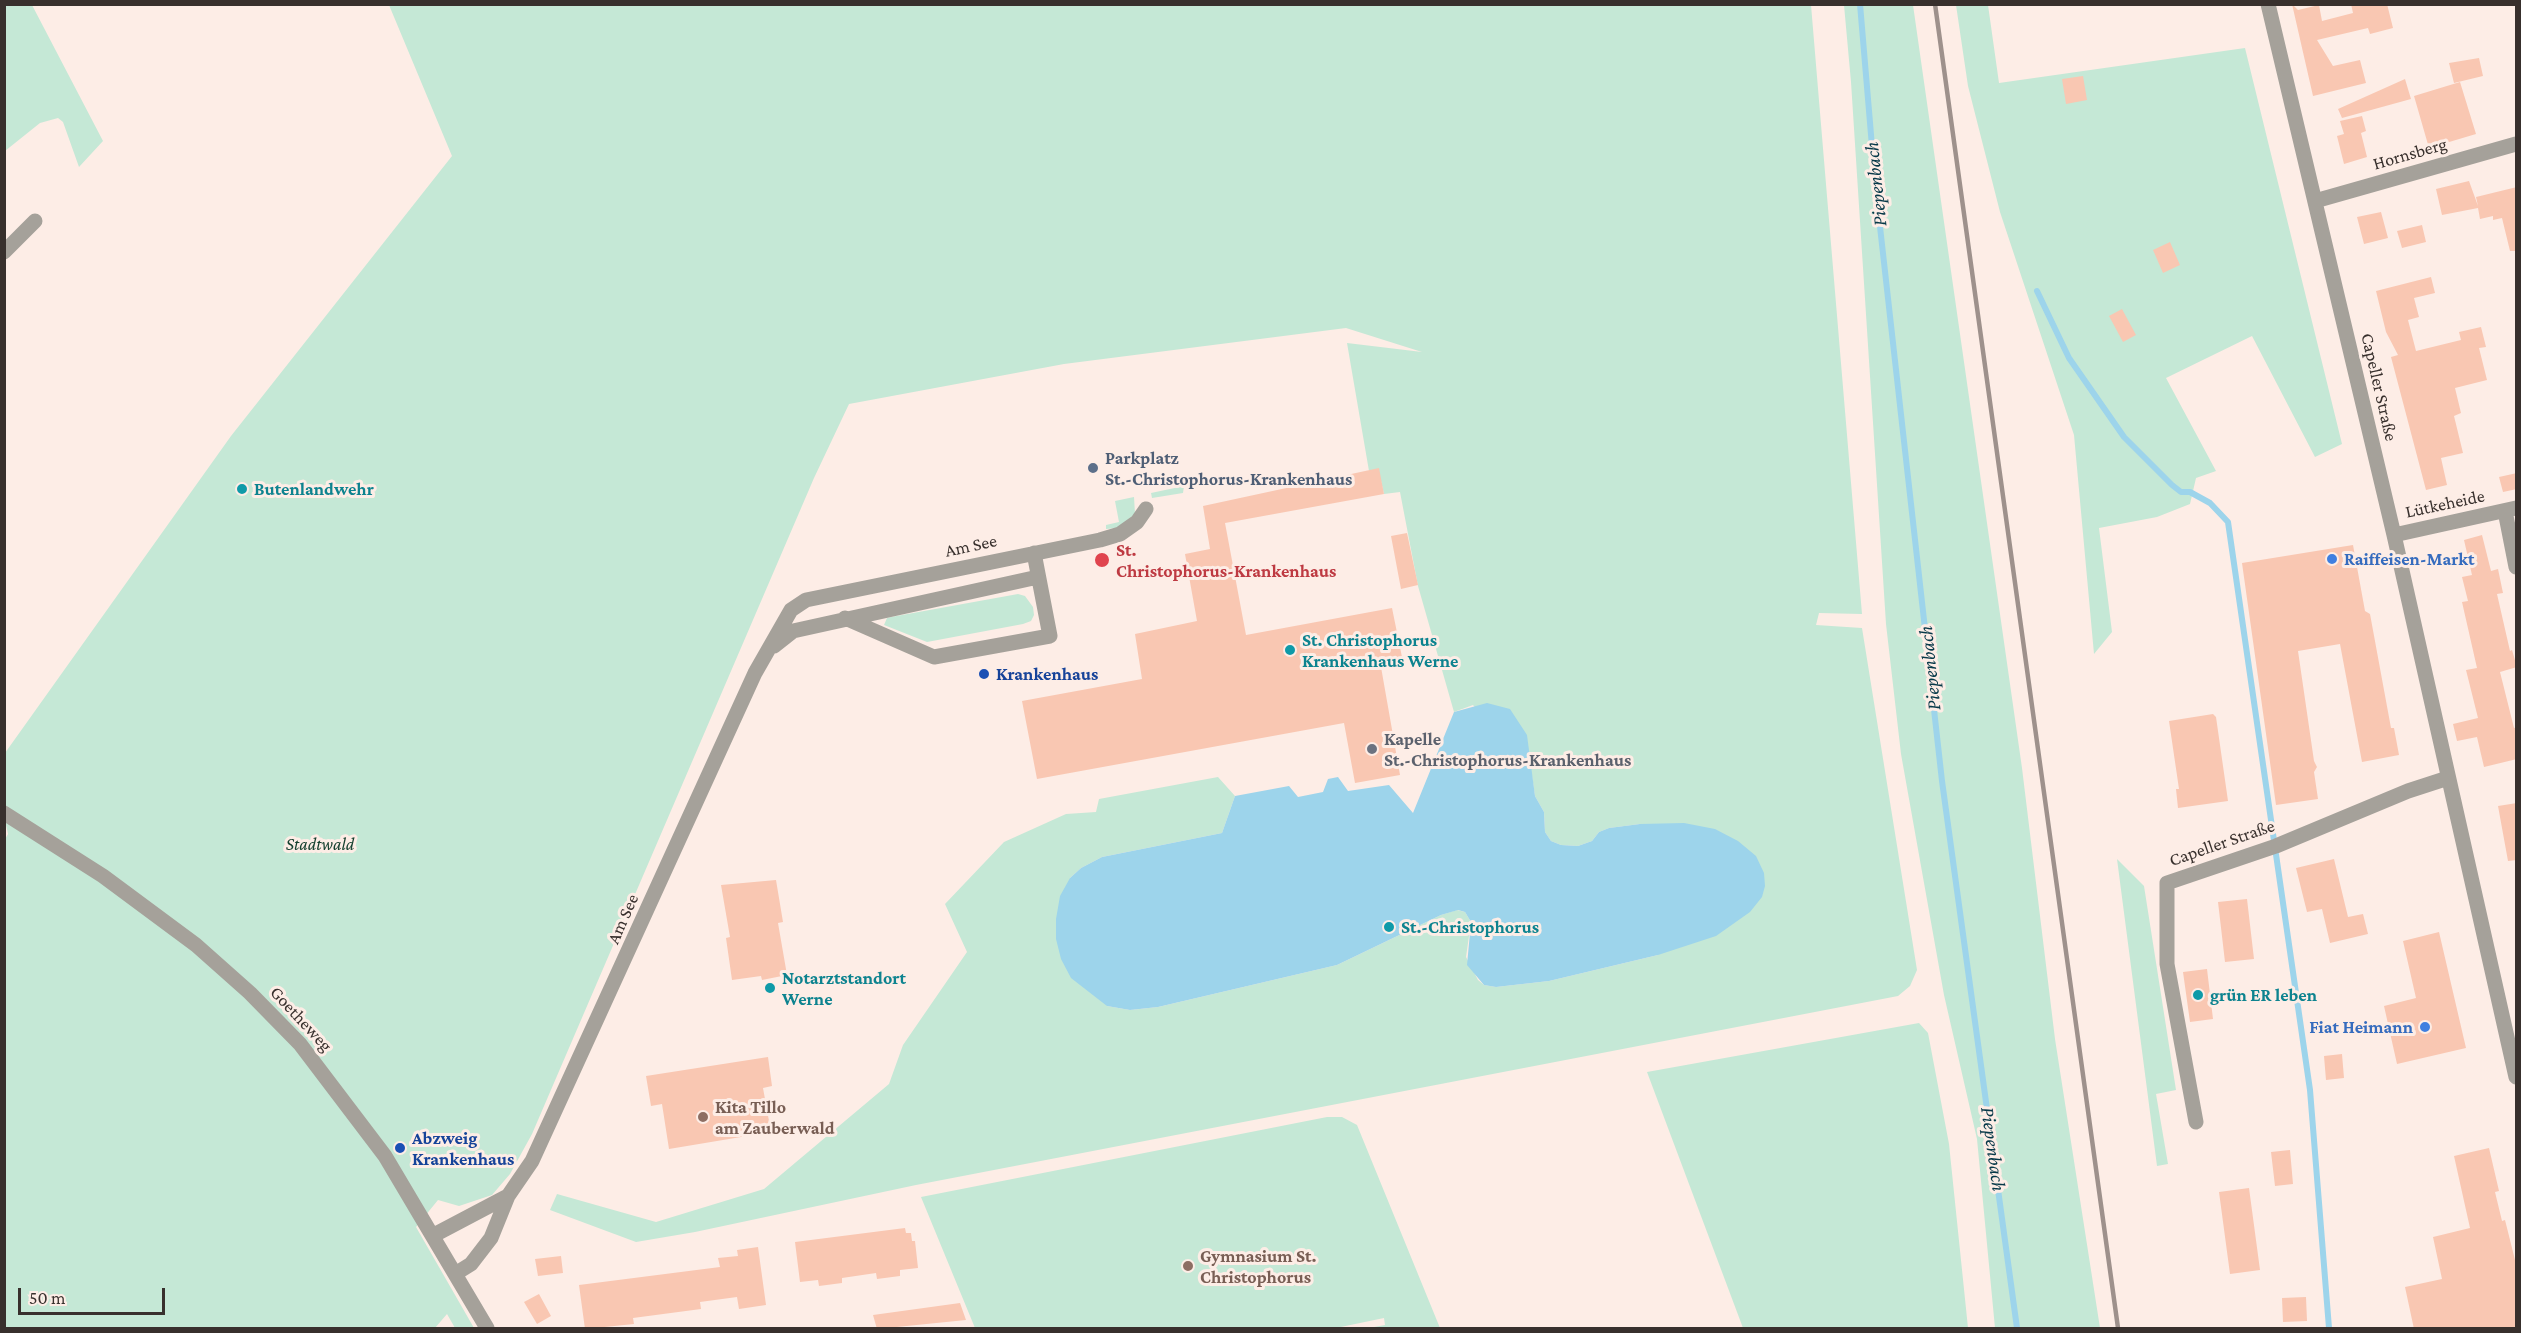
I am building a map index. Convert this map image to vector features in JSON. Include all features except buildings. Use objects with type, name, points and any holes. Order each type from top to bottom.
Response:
[{"type":"street","name":"Capeller Straße","points":[[2268,4],[2394,535],[2516,1077]]},
{"type":"street","name":"Hornsberg","points":[[2315,201],[2517,144]]},
{"type":"street","points":[[4,252],[35,221]]},
{"type":"street","name":"Am See","points":[[455,1274],[471,1264],[491,1238],[508,1196],[532,1161],[755,673],[792,610],[806,600],[1120,534],[1137,522],[1146,509]]},
{"type":"street","name":"Lütkeheide","points":[[2394,535],[2511,509],[2517,567]]},
{"type":"street","points":[[845,618],[934,657],[1050,636],[1034,553]]},
{"type":"street","name":"Am See","points":[[766,654],[793,631],[1038,577]]},
{"type":"street","name":"Capeller Straße","points":[[2196,1122],[2167,964],[2167,883],[2269,848],[2409,791],[2448,778]]},
{"type":"street","name":"Goetheweg","points":[[4,813],[103,876],[187,938],[250,993],[300,1044],[345,1100],[385,1156],[434,1235],[487,1329]]},
{"type":"street","name":"Am See","points":[[434,1235],[508,1196]]},
{"type":"green space","points":[[5,4],[32,5],[103,141],[79,167],[63,122],[58,118],[40,123],[5,151]]},
{"type":"green space","name":"Stadtwald","points":[[389,5],[1811,5],[1862,614],[1819,613],[1816,625],[1862,628],[1917,970],[1910,986],[1898,996],[916,1185],[695,1232],[636,1242],[550,1210],[557,1194],[656,1222],[764,1189],[889,1084],[903,1045],[967,952],[945,904],[1004,842],[1066,814],[1096,812],[1099,799],[1218,777],[1235,796],[1222,833],[1102,857],[1081,868],[1070,878],[1107,1006],[1130,1010],[1158,1007],[1337,965],[1441,915],[1457,910],[1465,912],[1471,922],[1466,957],[1478,980],[1484,985],[1496,987],[1549,981],[1658,955],[1640,824],[1609,828],[1599,832],[1592,841],[1578,846],[1561,845],[1551,841],[1545,832],[1544,812],[1535,796],[1532,776],[1473,705],[1454,712],[1418,586],[1400,492],[1384,494],[1381,481],[1369,471],[1347,343],[1422,352],[1346,328],[1064,364],[849,404],[814,478],[532,1134],[510,1174],[492,1195],[459,1206],[438,1200],[416,1227],[474,1328],[455,1328],[447,1314],[435,1328],[5,1328],[4,841],[8,834],[4,816],[5,753],[231,436],[452,156]]},
{"type":"green space","points":[[1844,5],[1913,5],[2022,768],[2055,1039],[2100,1328],[1995,1328],[1977,1139],[1944,995],[1901,754],[1886,624]]},
{"type":"green space","points":[[1956,5],[1988,5],[1999,83],[2245,48],[2342,444],[2315,457],[2252,336],[2166,378],[2216,471],[2196,478],[2190,504],[2157,517],[2099,528],[2112,632],[2094,654],[2074,435],[2000,212],[1968,86]]},
{"type":"green space","points":[[1184,486],[1183,493],[1152,498],[1151,493]]},
{"type":"green space","points":[[1134,497],[1135,514],[1118,528],[1106,529],[1106,525],[1119,522],[1115,501]]},
{"type":"green space","points":[[1018,594],[1025,596],[1033,607],[1034,615],[1031,621],[1023,624],[927,642],[884,625],[887,618],[891,617]]},
{"type":"green space","points":[[2117,859],[2144,886],[2176,1090],[2156,1094],[2168,1164],[2157,1166]]},
{"type":"green space","points":[[1919,1023],[1928,1033],[1949,1144],[1968,1328],[1743,1328],[1647,1072]]},
{"type":"green space","name":"Gymnasium St. Christophorus","points":[[1327,1117],[1342,1117],[1357,1125],[1440,1328],[1369,1328],[1385,1325],[1384,1318],[1336,1328],[975,1328],[921,1197]]},
{"type":"water","points":[[1487,703],[1510,709],[1527,735],[1535,796],[1544,812],[1545,832],[1551,841],[1561,845],[1578,846],[1592,841],[1599,832],[1609,828],[1640,824],[1684,823],[1715,829],[1738,841],[1756,856],[1764,873],[1765,886],[1762,897],[1750,912],[1716,936],[1658,955],[1549,981],[1496,987],[1484,985],[1467,965],[1471,922],[1465,912],[1458,910],[1441,915],[1337,965],[1158,1007],[1130,1010],[1107,1006],[1071,978],[1061,959],[1056,939],[1056,919],[1060,896],[1070,878],[1081,868],[1102,857],[1222,833],[1235,796],[1289,786],[1298,797],[1323,792],[1328,779],[1338,777],[1348,791],[1389,785],[1413,813],[1454,712]]},
{"type":"waterway","name":"Piepenbach","points":[[1860,4],[1875,182],[1942,781],[2017,1328]]},
{"type":"waterway","points":[[2037,291],[2069,358],[2124,437],[2172,485],[2181,492],[2190,492],[2210,503],[2228,522],[2310,1090],[2329,1328]]},
{"type":"railway","points":[[1935,4],[2118,1328]]},
{"type":"place","name":"Parkplatz St.-Christophorus-Krankenhaus","points":[[1093,468]]},
{"type":"place","name":"Butenlandwehr","points":[[242,489]]},
{"type":"place","name":"Raiffeisen-Markt","points":[[2332,559]]},
{"type":"place","name":"St. Christophorus-Krankenhaus","points":[[1102,560]]},
{"type":"place","name":"St. Christophorus Krankenhaus Werne","points":[[1290,650]]},
{"type":"place","name":"Krankenhaus","points":[[984,674]]},
{"type":"place","name":"Kapelle St.-Christophorus-Krankenhaus","points":[[1372,749]]},
{"type":"place","name":"St.-Christophorus","points":[[1389,927]]},
{"type":"place","name":"Notarztstandort Werne","points":[[770,988]]},
{"type":"place","name":"grün ER leben","points":[[2198,995]]},
{"type":"place","name":"Fiat Heimann","points":[[2425,1027]]},
{"type":"place","name":"Kita Tillo am Zauberwald","points":[[703,1117]]},
{"type":"place","name":"Abzweig Krankenhaus","points":[[400,1148]]},
{"type":"place","name":"Gymnasium St. Christophorus","points":[[1188,1266]]}]
